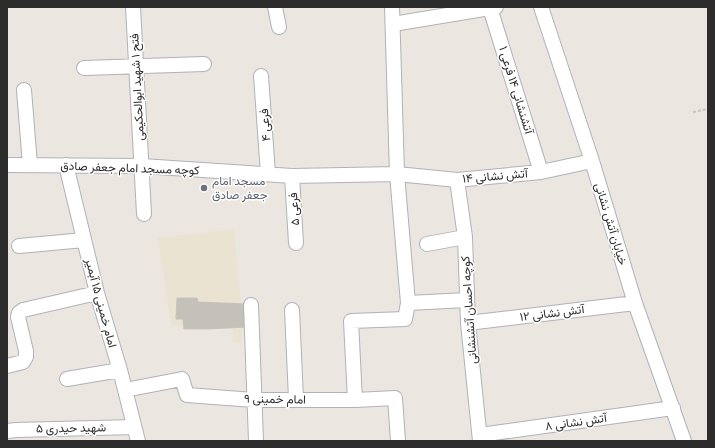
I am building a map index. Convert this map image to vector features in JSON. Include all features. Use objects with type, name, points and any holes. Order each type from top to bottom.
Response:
[{"type":"street","name":"فتح ۱ شهید ابوالحکیمی","points":[[133,7],[144,214]]},
{"type":"street","points":[[275,7],[280,27]]},
{"type":"street","points":[[355,400],[351,321],[405,319],[408,303],[397,174],[392,7]]},
{"type":"street","name":"خیابان آتش نشانی","points":[[541,7],[592,161],[635,303],[684,441]]},
{"type":"street","points":[[393,24],[493,8]]},
{"type":"street","name":"آتشنشانی ۱۴ فرعی ۱","points":[[493,8],[541,172]]},
{"type":"street","points":[[84,68],[204,64]]},
{"type":"street","name":"فرعی ۴","points":[[262,76],[268,174]]},
{"type":"street","points":[[24,90],[30,165]]},
{"type":"street","name":"آتش نشانی ۱۴","points":[[397,174],[458,180],[541,172],[592,161]]},
{"type":"street","name":"کوچه مسجد امام جعفر صادق","points":[[7,165],[142,166],[292,176],[397,174]]},
{"type":"street","name":"امام خمینی ۱۵ آبمیر","points":[[66,165],[97,293],[120,370],[138,441]]},
{"type":"street","name":"فرعی ۵","points":[[292,176],[296,243]]},
{"type":"street","name":"کوچه احسان آتشنشانی","points":[[458,180],[465,237],[468,323],[480,438]]},
{"type":"street","points":[[427,244],[465,237]]},
{"type":"street","points":[[19,246],[84,240]]},
{"type":"street","points":[[7,366],[23,362],[26,357],[18,317],[19,313],[23,310],[97,293]]},
{"type":"street","points":[[408,303],[467,300]]},
{"type":"street","name":"آتش نشانی ۱۲","points":[[468,323],[635,303]]},
{"type":"street","points":[[251,304],[256,441]]},
{"type":"street","points":[[292,310],[296,400]]},
{"type":"street","points":[[67,379],[120,370]]},
{"type":"street","name":"امام خمینی ۹","points":[[125,390],[182,379],[187,394],[254,400],[355,400],[395,398],[398,441]]},
{"type":"street","name":"آتش نشانی ۸","points":[[480,438],[673,408]]},
{"type":"street","name":"شهید حیدری ۵","points":[[7,432],[16,430],[134,427]]},
{"type":"path","points":[[693,112],[708,109]]},
{"type":"shaded area","points":[[234,229],[243,326],[241,343],[232,342],[233,324],[171,326],[158,238]]},
{"type":"building","points":[[177,298],[197,298],[198,302],[247,304],[248,327],[184,329],[183,319],[176,319]]},
{"type":"place","name":"مسجد امام جعفر صادق","points":[[204,188]]}]
